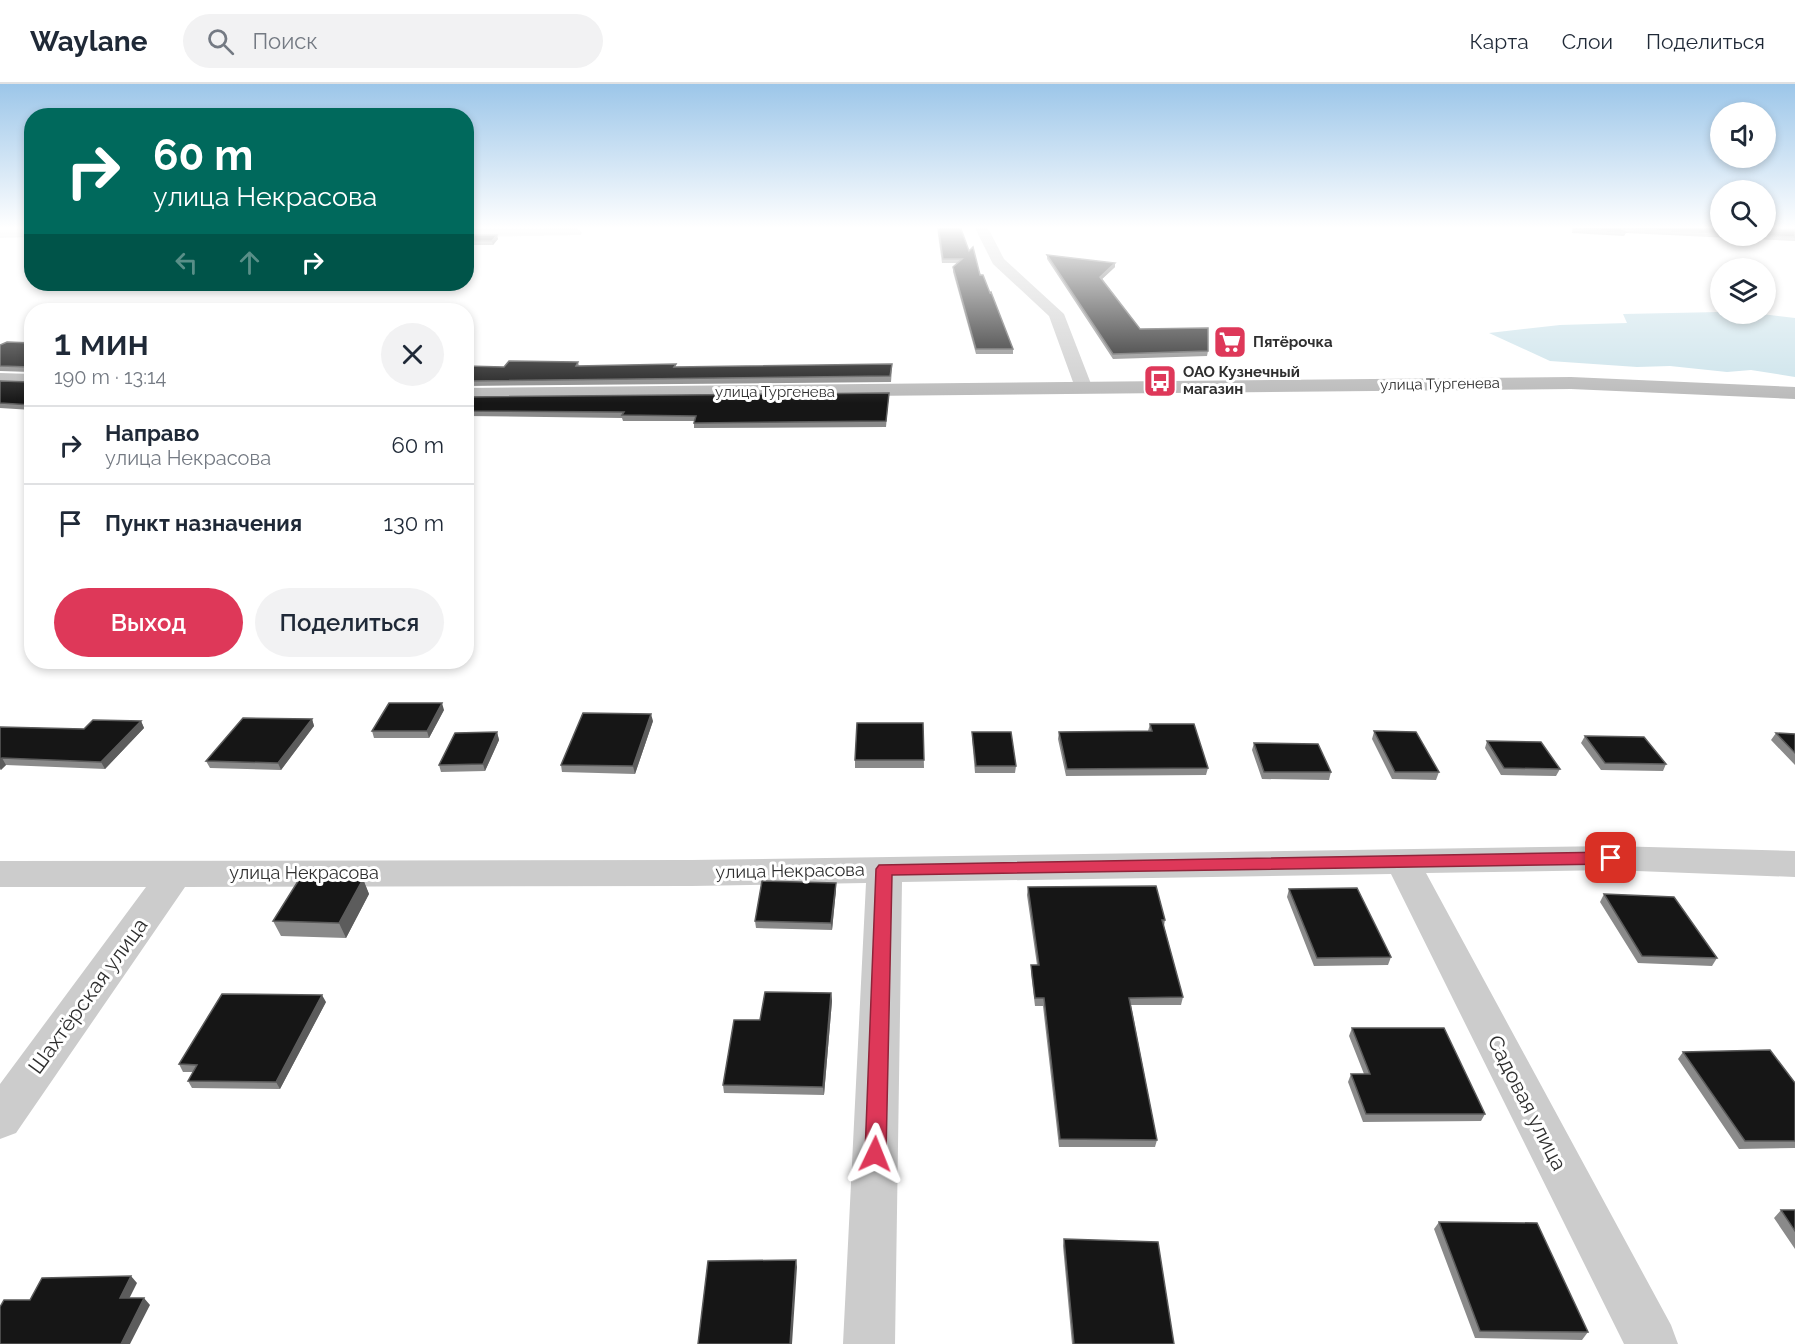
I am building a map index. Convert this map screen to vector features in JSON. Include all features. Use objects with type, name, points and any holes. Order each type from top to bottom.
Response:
[{"type":"street","points":[[1024,285],[1056,314],[1084,389]]},
{"type":"street","points":[[0,379],[24,380]]},
{"type":"street","name":"улица Тургенева","points":[[474,394],[1571,383],[1795,393]]},
{"type":"street","name":"улица Некрасова","points":[[0,874],[692,873],[1611,858],[1795,864]]},
{"type":"street","name":"Садовая улица","points":[[1402,861],[1652,1344]]},
{"type":"street","points":[[869,1344],[884,869]]},
{"type":"street","name":"Шахтёрская улица","points":[[0,1119],[175,873]]},
{"type":"water","points":[[1710,312],[1710,324],[1776,324],[1776,316],[1795,318],[1795,377],[1751,370],[1727,372],[1670,366],[1637,367],[1550,361],[1489,333],[1560,325],[1627,323],[1623,314]]},
{"type":"building","points":[[958,285],[987,285],[1013,349],[976,349]]},
{"type":"building","points":[[1067,285],[1106,285],[1140,329],[1208,328],[1208,351],[1113,354]]},
{"type":"building","points":[[7,342],[24,343],[24,367],[0,366],[0,345]]},
{"type":"building","points":[[509,361],[578,362],[576,366],[676,364],[674,367],[892,364],[890,376],[474,381],[474,366],[504,367]]},
{"type":"building","points":[[0,381],[24,382],[24,404],[0,403]]},
{"type":"building","points":[[889,393],[886,421],[694,423],[696,416],[622,415],[624,412],[474,411],[474,397]]},
{"type":"building","points":[[389,703],[442,703],[427,731],[372,731]]},
{"type":"building","points":[[583,713],[651,714],[633,766],[561,765]]},
{"type":"building","points":[[243,718],[312,719],[278,763],[206,761]]},
{"type":"building","points":[[93,720],[141,721],[101,762],[0,759],[0,727],[84,729]]},
{"type":"building","points":[[857,723],[923,723],[924,760],[855,760]]},
{"type":"building","points":[[1150,724],[1194,724],[1208,768],[1067,769],[1059,732],[1152,731]]},
{"type":"building","points":[[1374,731],[1416,732],[1439,772],[1395,772]]},
{"type":"building","points":[[497,732],[483,764],[439,765],[455,733]]},
{"type":"building","points":[[972,732],[1011,732],[1016,766],[976,766]]},
{"type":"building","points":[[1776,733],[1795,734],[1795,753]]},
{"type":"building","points":[[1585,736],[1644,737],[1666,764],[1605,763]]},
{"type":"building","points":[[1487,741],[1541,742],[1560,769],[1504,768]]},
{"type":"building","points":[[1254,743],[1318,744],[1331,772],[1264,772]]},
{"type":"building","points":[[300,878],[363,879],[339,923],[273,921]]},
{"type":"building","points":[[762,881],[836,883],[831,923],[755,921]]},
{"type":"building","points":[[1156,886],[1165,920],[1162,920],[1183,997],[1129,998],[1157,1140],[1060,1139],[1044,998],[1035,998],[1031,965],[1039,965],[1028,887]]},
{"type":"building","points":[[1357,888],[1391,957],[1317,958],[1289,889]]},
{"type":"building","points":[[1604,894],[1674,897],[1717,958],[1642,956]]},
{"type":"building","points":[[765,992],[831,993],[823,1087],[723,1085],[734,1020],[760,1020]]},
{"type":"building","points":[[222,994],[322,995],[276,1082],[188,1081],[197,1065],[179,1064]]},
{"type":"building","points":[[1352,1028],[1444,1028],[1485,1114],[1366,1114],[1351,1074],[1370,1074]]},
{"type":"building","points":[[1770,1050],[1795,1083],[1795,1141],[1745,1141],[1683,1052]]},
{"type":"building","points":[[1781,1210],[1795,1210],[1795,1231]]},
{"type":"building","points":[[1439,1222],[1537,1223],[1588,1332],[1480,1331]]},
{"type":"building","points":[[1064,1239],[1158,1242],[1174,1344],[1074,1344]]},
{"type":"building","points":[[796,1260],[790,1344],[698,1344],[708,1261]]},
{"type":"building","points":[[131,1276],[120,1298],[144,1298],[121,1344],[0,1344],[0,1307],[4,1300],[30,1300],[42,1278]]},
{"type":"place","name":"Пятёрочка","points":[[1230,342]]},
{"type":"place","name":"ОАО Кузнечный магазин","points":[[1160,381]]},
{"type":"route","points":[[875,1154],[884,869],[1611,858]]}]
